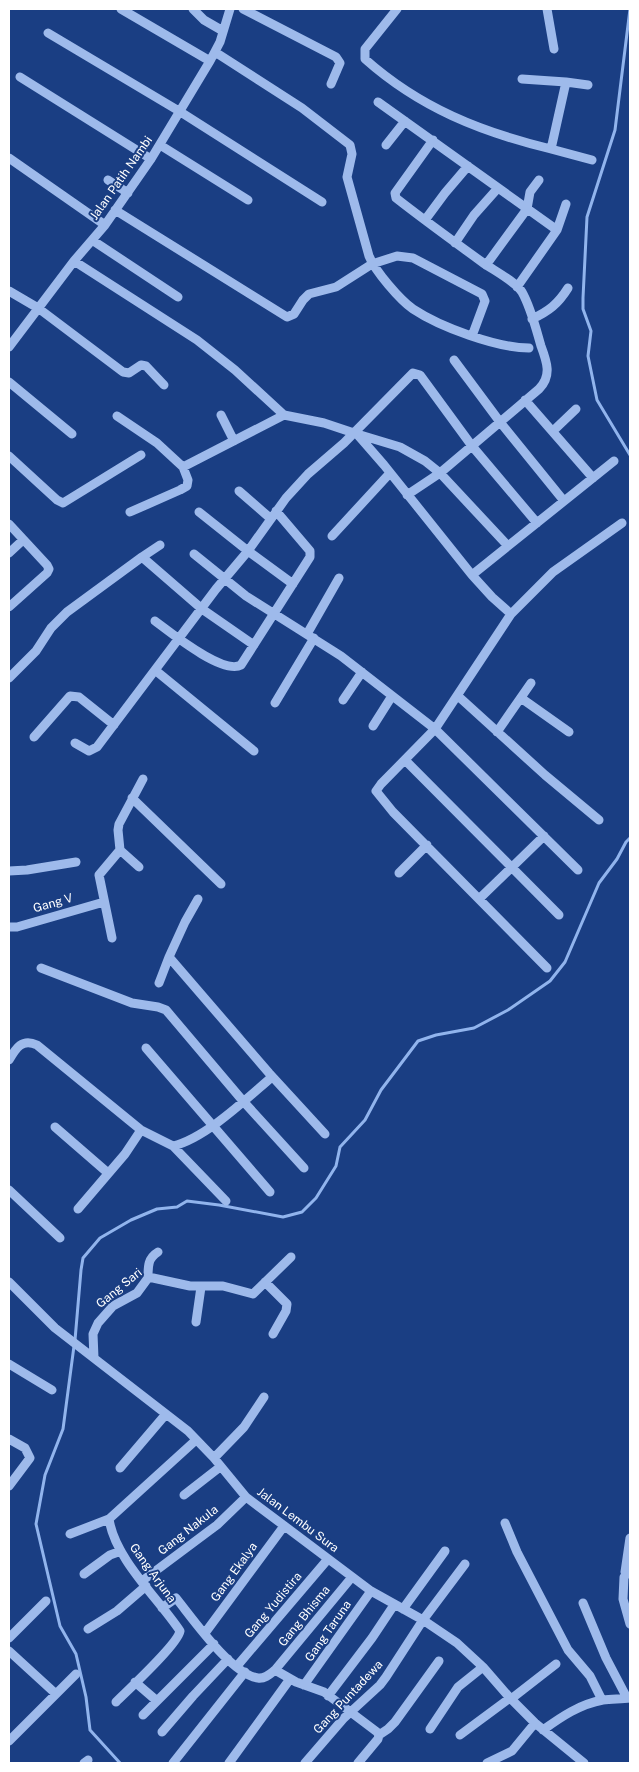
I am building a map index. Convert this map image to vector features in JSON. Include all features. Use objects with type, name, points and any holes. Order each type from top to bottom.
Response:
[{"type":"street","points":[[121,9],[210,61]]},
{"type":"street","points":[[193,9],[204,20],[223,31]]},
{"type":"street","name":"Jalan Patih Nambi","points":[[9,347],[74,261],[105,225],[160,146],[215,52],[230,9]]},
{"type":"street","points":[[243,9],[336,57],[340,63],[331,84]]},
{"type":"street","points":[[398,9],[364,52],[365,59],[404,90],[443,113],[514,140],[592,160]]},
{"type":"street","points":[[547,9],[554,49]]},
{"type":"street","points":[[48,33],[179,111],[322,202]]},
{"type":"street","points":[[215,52],[302,108],[350,145],[352,154],[348,165],[348,177],[363,239],[372,264],[411,308],[424,316],[472,336],[506,346],[529,348]]},
{"type":"street","points":[[20,78],[151,159]]},
{"type":"street","points":[[522,79],[588,85]]},
{"type":"street","points":[[551,149],[566,82]]},
{"type":"street","points":[[378,102],[557,230]]},
{"type":"street","points":[[386,145],[405,121]]},
{"type":"street","points":[[408,495],[440,473],[544,384],[548,377],[543,352],[522,292],[396,198],[395,193],[433,140]]},
{"type":"street","points":[[160,146],[248,200]]},
{"type":"street","points":[[9,158],[105,225]]},
{"type":"street","points":[[425,220],[468,166]]},
{"type":"street","points":[[108,180],[128,193]]},
{"type":"street","points":[[486,265],[527,209],[530,192],[539,180]]},
{"type":"street","points":[[455,243],[474,215],[498,188]]},
{"type":"street","points":[[517,287],[557,230],[566,204]]},
{"type":"street","points":[[115,210],[287,317],[294,314],[309,294],[336,287],[372,264],[391,257],[406,256],[482,294],[485,301],[472,336]]},
{"type":"street","points":[[92,240],[178,297]]},
{"type":"street","points":[[74,261],[197,340],[235,370],[284,415],[324,423],[400,447],[425,461],[440,473],[508,546]]},
{"type":"street","points":[[532,319],[555,306],[568,288]]},
{"type":"street","points":[[9,290],[38,308],[122,372],[129,373],[141,365],[146,366],[164,385]]},
{"type":"street","points":[[454,360],[500,422],[564,501]]},
{"type":"street","points":[[75,743],[92,751],[97,747],[293,489],[355,434],[410,375],[415,373],[420,375],[472,446],[537,523]]},
{"type":"street","points":[[9,382],[72,434]]},
{"type":"street","points":[[525,400],[593,478]]},
{"type":"street","points":[[553,431],[576,409]]},
{"type":"street","points":[[221,415],[234,441]]},
{"type":"street","points":[[183,467],[284,415]]},
{"type":"street","points":[[117,416],[156,443],[183,467],[188,480],[187,486],[130,512]]},
{"type":"street","points":[[355,434],[390,473],[472,575],[511,614]]},
{"type":"street","points":[[9,456],[57,500],[63,503],[141,455]]},
{"type":"street","points":[[472,575],[614,461]]},
{"type":"street","points":[[332,536],[390,473]]},
{"type":"street","points":[[155,621],[200,654],[234,668],[241,665],[254,645],[310,557],[310,551],[273,514],[239,491]]},
{"type":"street","points":[[200,512],[293,584]]},
{"type":"street","points":[[546,968],[393,812],[376,791],[435,729],[511,614],[553,572],[622,523]]},
{"type":"street","points":[[9,524],[49,569],[47,573],[9,607]]},
{"type":"street","points":[[9,553],[23,540]]},
{"type":"street","points":[[9,678],[36,650],[51,628],[66,612],[160,545]]},
{"type":"street","points":[[194,554],[224,579],[273,614],[341,656],[435,729],[578,870]]},
{"type":"street","points":[[142,557],[202,609],[254,645]]},
{"type":"street","points":[[275,703],[339,578]]},
{"type":"street","points":[[155,670],[254,751]]},
{"type":"street","points":[[343,700],[362,672]]},
{"type":"street","points":[[497,732],[531,683]]},
{"type":"street","points":[[34,737],[70,696],[79,697],[114,725]]},
{"type":"street","points":[[373,726],[392,696]]},
{"type":"street","points":[[458,696],[599,820]]},
{"type":"street","points":[[521,698],[569,732]]},
{"type":"street","points":[[405,760],[559,915]]},
{"type":"street","points":[[139,867],[120,850],[118,830],[119,824],[143,779]]},
{"type":"street","points":[[132,798],[221,884]]},
{"type":"street","points":[[479,899],[544,836]]},
{"type":"street","points":[[399,873],[427,845]]},
{"type":"street","points":[[112,938],[100,875],[120,850]]},
{"type":"street","points":[[9,871],[76,862]]},
{"type":"street","points":[[159,983],[185,922],[198,899]]},
{"type":"street","name":"Gang V","points":[[9,928],[104,902]]},
{"type":"street","points":[[169,957],[272,1077],[325,1134]]},
{"type":"street","points":[[41,968],[132,1003],[166,1010],[243,1101],[304,1168]]},
{"type":"street","points":[[9,1060],[18,1046],[32,1042],[37,1045],[141,1130],[173,1146],[226,1201]]},
{"type":"street","points":[[146,1048],[270,1192]]},
{"type":"street","points":[[173,1146],[186,1142],[213,1125],[272,1077]]},
{"type":"street","points":[[55,1127],[108,1173]]},
{"type":"street","points":[[78,1208],[125,1154],[141,1130]]},
{"type":"street","points":[[9,1190],[60,1238]]},
{"type":"street","points":[[148,1278],[149,1261],[152,1255],[158,1252]]},
{"type":"street","points":[[273,1334],[286,1311],[287,1304],[265,1282],[291,1257]]},
{"type":"street","name":"Gang Sari","points":[[92,1356],[93,1334],[98,1323],[113,1306],[137,1293],[148,1278],[201,1287],[223,1286],[253,1294],[265,1282]]},
{"type":"street","name":"Jalan Lembu Sura","points":[[9,1282],[55,1328],[166,1414],[196,1440],[214,1458],[246,1497],[371,1591],[457,1642],[483,1667],[534,1723],[584,1763]]},
{"type":"street","points":[[196,1322],[201,1287]]},
{"type":"street","points":[[9,1364],[52,1390]]},
{"type":"street","points":[[214,1458],[237,1435],[264,1397]]},
{"type":"street","points":[[120,1468],[166,1414]]},
{"type":"street","points":[[9,1439],[25,1448],[30,1458],[9,1486]]},
{"type":"street","points":[[70,1534],[109,1519],[196,1440]]},
{"type":"street","points":[[184,1495],[220,1467]]},
{"type":"street","name":"Gang Nakula","points":[[88,1629],[117,1611],[144,1584],[218,1525],[246,1497]]},
{"type":"street","name":"Gang Arjuna","points":[[109,1519],[110,1526],[121,1551],[180,1631],[179,1636],[116,1702]]},
{"type":"street","points":[[504,1523],[568,1650],[590,1676],[602,1700]]},
{"type":"street","name":"Gang Ekalya","points":[[205,1633],[284,1526]]},
{"type":"street","points":[[630,1538],[625,1572],[627,1575],[624,1599],[630,1624]]},
{"type":"street","points":[[84,1574],[110,1555],[121,1551]]},
{"type":"street","points":[[403,1610],[445,1551]]},
{"type":"street","name":"Gang Yudistira","points":[[173,1763],[241,1669],[328,1559]]},
{"type":"street","name":"Gang Puntadewa","points":[[305,1763],[350,1712],[380,1685],[422,1620],[465,1564]]},
{"type":"street","name":"Gang Bhisma","points":[[275,1670],[352,1577]]},
{"type":"street","name":"Gang Taruna","points":[[304,1685],[371,1591]]},
{"type":"street","points":[[162,1608],[176,1598],[214,1644],[241,1669],[255,1677],[261,1678],[275,1670],[304,1685],[319,1690],[379,1735]]},
{"type":"street","points":[[9,1638],[46,1601]]},
{"type":"street","points":[[543,1730],[570,1712],[602,1700],[629,1698],[606,1658],[583,1603]]},
{"type":"street","points":[[328,1696],[372,1638],[394,1604]]},
{"type":"street","points":[[143,1715],[214,1644]]},
{"type":"street","points":[[9,1650],[56,1694]]},
{"type":"street","points":[[162,1732],[228,1659]]},
{"type":"street","points":[[358,1763],[379,1735],[386,1732],[395,1722],[439,1661]]},
{"type":"street","points":[[460,1736],[556,1664]]},
{"type":"street","points":[[430,1729],[458,1687],[483,1667]]},
{"type":"street","points":[[9,1741],[76,1674]]},
{"type":"street","points":[[229,1763],[290,1679]]},
{"type":"street","points":[[135,1682],[157,1701]]},
{"type":"street","points":[[487,1763],[512,1751],[534,1723]]},
{"type":"waterway","points":[[630,9],[615,130],[587,217],[583,298],[583,309],[591,331],[588,356],[597,400],[630,455]]},
{"type":"waterway","points":[[75,1340],[83,1258],[100,1238],[131,1220],[157,1209],[177,1207],[187,1201],[283,1217],[302,1212],[316,1198],[336,1166],[340,1147],[365,1120],[381,1090],[418,1041],[436,1035],[474,1028],[508,1010],[550,981],[565,962],[599,883],[630,838]]},
{"type":"waterway","points":[[74,1346],[63,1429],[45,1475],[36,1524],[60,1626],[76,1654],[86,1697],[90,1730],[120,1763]]}]
